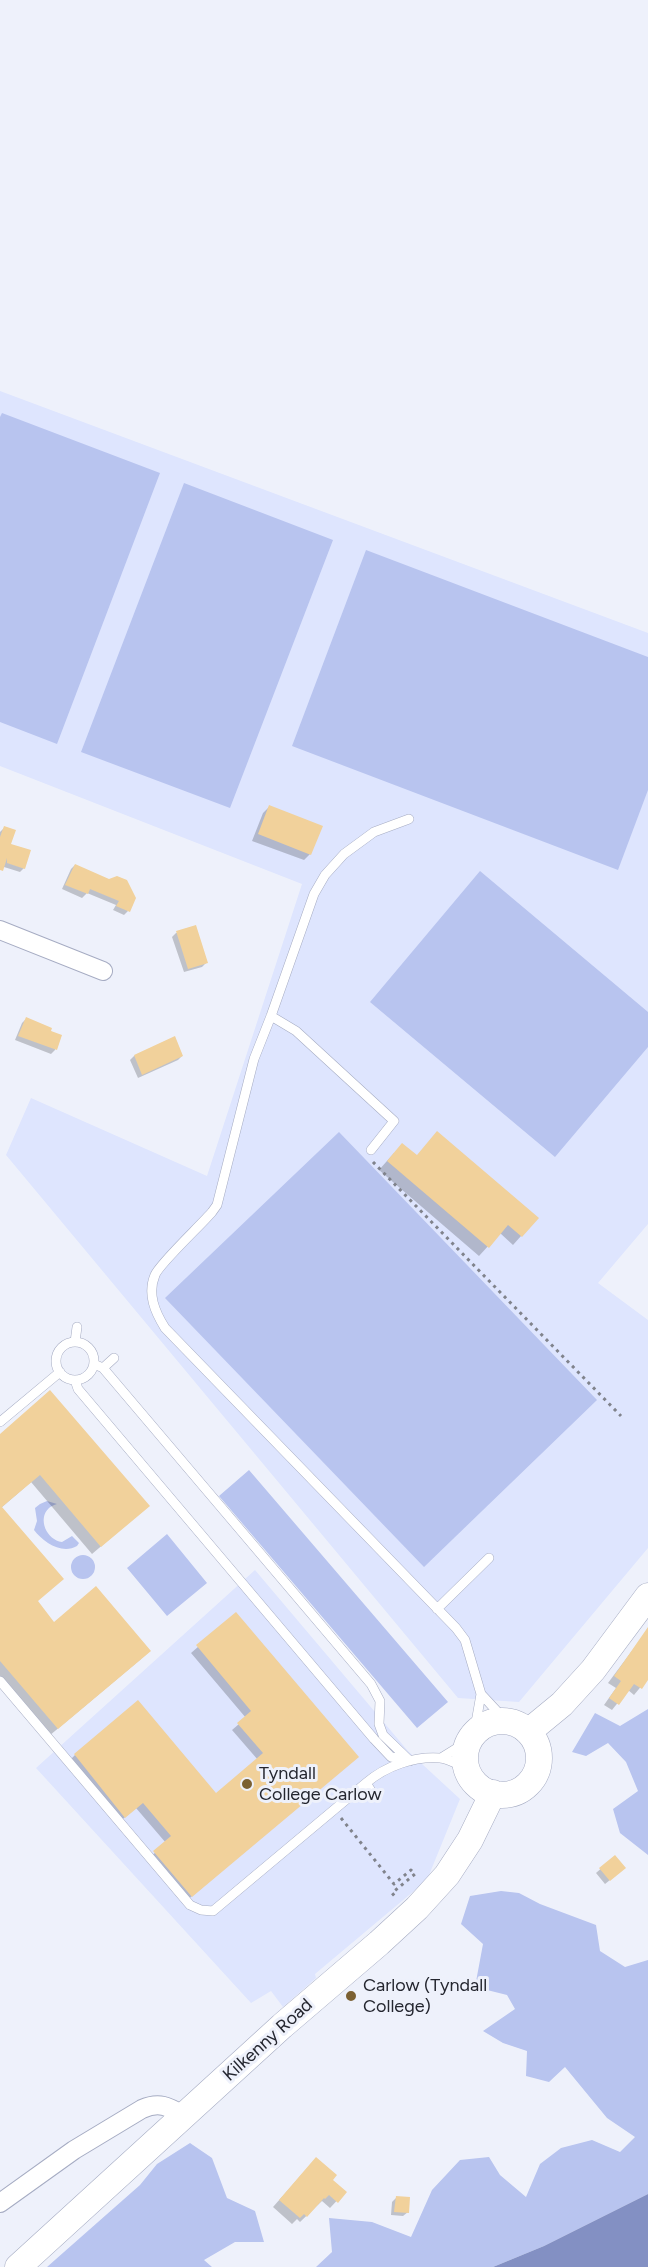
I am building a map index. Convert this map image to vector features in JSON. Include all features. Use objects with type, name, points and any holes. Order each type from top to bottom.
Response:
[{"type":"main road","points":[[517,1727],[538,1750],[538,1765],[532,1779],[514,1792],[493,1793],[480,1787],[474,1782],[467,1768],[465,1754],[472,1737],[488,1724],[517,1727],[562,1704],[593,1670],[648,1596]]},
{"type":"main road","name":"Kilkenny Road","points":[[18,2267],[83,2205],[409,1914],[447,1875],[470,1840],[493,1793]]},
{"type":"street","points":[[0,930],[102,971]]},
{"type":"street","points":[[0,2203],[74,2150],[142,2109],[154,2104],[165,2105],[185,2116]]},
{"type":"lane","points":[[409,819],[374,832],[344,854],[325,875],[314,894],[254,1059],[217,1204],[155,1273],[152,1291],[154,1310],[165,1328],[465,1640],[481,1694],[472,1737],[441,1758]]},
{"type":"lane","points":[[271,1016],[296,1032],[394,1121],[371,1150]]},
{"type":"lane","points":[[75,1342],[77,1327]]},
{"type":"lane","points":[[114,1358],[98,1366],[87,1375],[75,1380],[60,1372],[56,1360],[60,1349],[70,1343],[82,1343],[92,1351],[98,1366],[371,1684],[380,1701],[379,1724],[383,1734],[410,1761]]},
{"type":"lane","points":[[51,1344],[60,1349]]},
{"type":"lane","points":[[0,1422],[60,1372]]},
{"type":"lane","points":[[75,1380],[78,1389],[374,1739],[391,1757],[410,1761]]},
{"type":"lane","points":[[437,1609],[489,1558]]},
{"type":"lane","points":[[0,1681],[190,1905],[201,1910],[213,1911],[334,1810],[369,1787],[380,1772],[410,1761],[441,1758],[467,1768]]},
{"type":"lane","points":[[481,1694],[517,1727]]},
{"type":"path","points":[[371,1150],[373,1162],[621,1416]]},
{"type":"path","points":[[334,1810],[394,1884],[411,1870],[415,1874],[392,1893],[409,1914]]},
{"type":"shaded area","points":[[0,391],[648,633],[648,1224],[598,1283],[648,1320],[648,1548],[519,1702],[458,1698],[6,1155],[31,1098],[207,1176],[302,884],[0,766]]},
{"type":"shaded area","points":[[2,413],[160,473],[57,744],[0,722],[0,417]]},
{"type":"shaded area","points":[[184,483],[333,540],[230,808],[81,752]]},
{"type":"shaded area","points":[[366,550],[648,657],[648,790],[618,870],[292,746]]},
{"type":"shaded area","points":[[480,871],[648,1012],[648,1047],[555,1157],[370,1002]]},
{"type":"shaded area","points":[[339,1132],[597,1400],[424,1567],[165,1298]]},
{"type":"shaded area","points":[[249,1470],[448,1702],[417,1728],[219,1496]]},
{"type":"shaded area","points":[[47,1501],[57,1504],[45,1513],[44,1523],[48,1533],[62,1542],[72,1536],[79,1543],[77,1546],[65,1549],[53,1546],[34,1530],[37,1521],[35,1508]]},
{"type":"shaded area","points":[[167,1534],[207,1583],[167,1616],[127,1568]]},
{"type":"shaded area","points":[[83,1555],[91,1559],[95,1567],[91,1575],[83,1579],[75,1575],[71,1567],[75,1559]]},
{"type":"shaded area","name":"Tyndall College Carlow","points":[[255,1570],[408,1751],[460,1799],[427,1880],[315,1974],[316,1978],[283,2007],[271,1991],[251,2003],[36,1768]]},
{"type":"shaded area","points":[[648,1709],[648,1855],[620,1833],[613,1809],[638,1791],[626,1762],[608,1743],[586,1756],[572,1752],[595,1713],[620,1726]]},
{"type":"shaded area","points":[[501,1891],[519,1893],[540,1904],[596,1925],[600,1951],[625,1967],[648,1960],[648,2194],[544,2246],[493,2267],[316,2267],[332,2252],[329,2218],[372,2222],[411,2237],[432,2190],[460,2160],[489,2157],[500,2175],[526,2197],[540,2164],[561,2148],[592,2140],[620,2152],[635,2137],[607,2118],[565,2067],[549,2082],[526,2076],[527,2051],[503,2043],[483,2031],[515,2009],[507,1995],[475,1987],[483,1944],[461,1924],[470,1896]]},
{"type":"shaded area","points":[[190,2143],[212,2158],[227,2198],[255,2211],[264,2242],[235,2242],[204,2260],[212,2267],[47,2267],[140,2185],[157,2164]]},
{"type":"shaded area","points":[[648,2194],[648,2267],[493,2267],[544,2246]]},
{"type":"building","points":[[269,805],[323,826],[311,855],[258,834]]},
{"type":"building","points":[[4,826],[16,830],[11,844],[31,850],[25,869],[7,863],[7,858],[3,871],[0,870],[0,837]]},
{"type":"building","points":[[75,864],[109,879],[117,876],[127,880],[136,898],[130,912],[116,906],[119,901],[90,889],[88,894],[65,885]]},
{"type":"building","points":[[196,925],[208,963],[188,969],[176,931]]},
{"type":"building","points":[[26,1017],[62,1035],[57,1050],[18,1036]]},
{"type":"building","points":[[175,1036],[183,1056],[142,1075],[134,1055]]},
{"type":"building","points":[[437,1131],[539,1218],[522,1237],[508,1225],[489,1248],[387,1161],[402,1143],[417,1155]]},
{"type":"building","points":[[50,1390],[150,1506],[101,1547],[40,1475],[2,1507],[64,1579],[38,1601],[54,1622],[96,1586],[151,1651],[58,1729],[0,1661],[0,1434]]},
{"type":"building","name":"Tyndall College Carlow","points":[[236,1612],[359,1757],[192,1897],[153,1851],[171,1836],[143,1803],[125,1818],[74,1754],[138,1700],[216,1793],[263,1753],[237,1723],[251,1711],[196,1645]]},
{"type":"building","points":[[648,1627],[648,1680],[642,1689],[634,1684],[619,1705],[609,1698],[621,1681],[614,1676]]},
{"type":"building","points":[[615,1855],[626,1868],[610,1881],[599,1868]]},
{"type":"building","points":[[316,2157],[337,2175],[333,2180],[347,2192],[338,2203],[329,2195],[307,2217],[304,2214],[300,2218],[279,2200]]},
{"type":"building","points":[[396,2196],[410,2197],[409,2213],[394,2212]]},
{"type":"place","name":"Tyndall College Carlow","points":[[247,1784]]},
{"type":"place","name":"Carlow (Tyndall College)","points":[[351,1996]]}]
